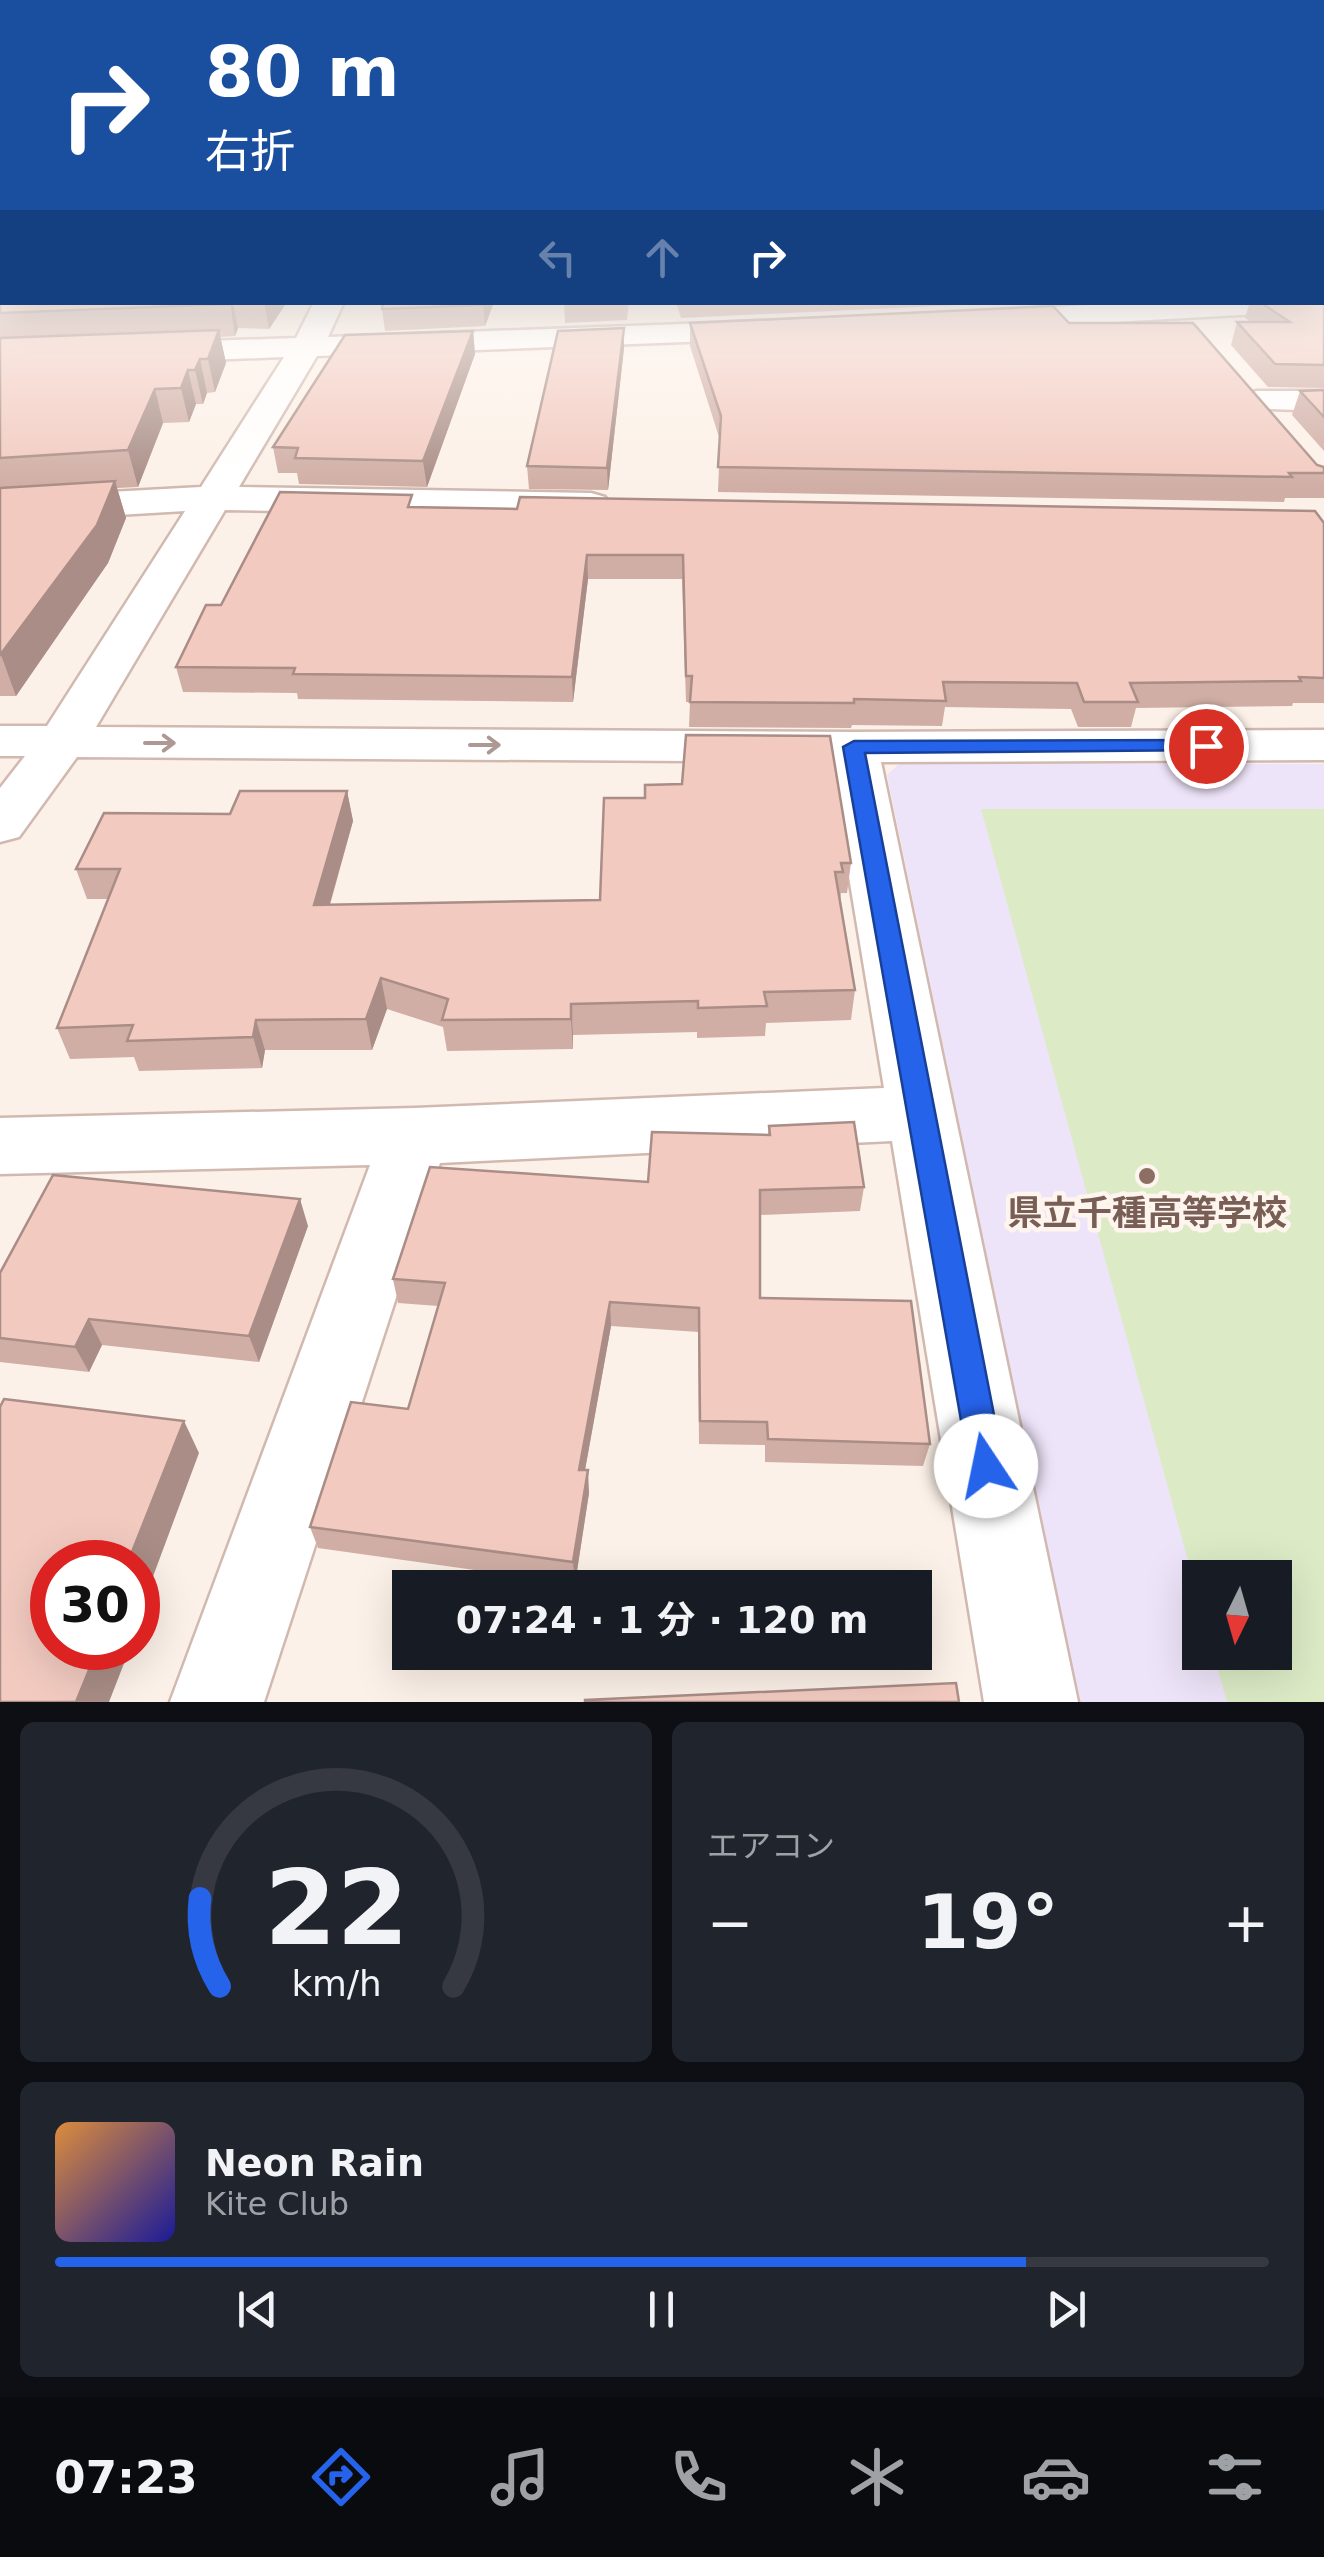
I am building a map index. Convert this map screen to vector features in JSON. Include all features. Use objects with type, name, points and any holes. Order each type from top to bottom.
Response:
[{"type":"street","points":[[0,825],[62,742],[316,329]]},
{"type":"street","points":[[0,358],[753,329]]},
{"type":"street","points":[[1195,329],[1206,342]]},
{"type":"street","points":[[1231,371],[1279,427]]},
{"type":"street","points":[[1257,401],[1324,401]]},
{"type":"street","points":[[0,510],[210,498],[628,506]]},
{"type":"street","points":[[0,742],[1324,746]]},
{"type":"street","points":[[854,747],[1031,1702]]},
{"type":"street","points":[[0,1146],[415,1136],[920,1113]]},
{"type":"street","points":[[218,1702],[415,1136]]},
{"type":"shaded area","name":"県立千種高等学校","points":[[900,763],[1324,764],[1324,1702],[1079,1702],[887,775]]},
{"type":"green space","points":[[981,809],[1324,809],[1324,1702],[1227,1702],[1218,1670],[1292,1670],[1292,1560],[1188,1560]]},
{"type":"building","points":[[624,329],[607,468],[527,466],[558,331]]},
{"type":"building","points":[[692,329],[1199,329],[1317,465],[1324,467],[1324,473],[1289,473],[1292,477],[718,467],[721,416]]},
{"type":"building","points":[[1244,329],[1324,329],[1324,365],[1275,364]]},
{"type":"building","points":[[219,330],[208,359],[200,359],[195,370],[188,370],[181,388],[155,389],[128,450],[0,458],[0,338]]},
{"type":"building","points":[[473,331],[423,461],[295,458],[298,448],[273,447],[345,335]]},
{"type":"building","points":[[1324,390],[1324,417],[1300,391]]},
{"type":"building","points":[[115,481],[97,525],[0,655],[0,488]]},
{"type":"building","points":[[280,492],[412,495],[408,507],[517,509],[520,497],[1315,511],[1324,523],[1324,678],[1130,683],[1138,702],[1084,702],[1077,683],[943,682],[946,701],[690,702],[692,676],[686,676],[683,555],[587,555],[572,677],[293,674],[295,668],[176,667],[206,605],[221,605]]},
{"type":"building","points":[[686,735],[830,736],[851,863],[841,863],[843,872],[835,872],[855,990],[764,992],[767,1006],[698,1008],[698,1001],[571,1004],[571,1019],[442,1020],[448,999],[381,978],[366,1019],[256,1020],[253,1037],[127,1041],[133,1025],[57,1028],[120,869],[76,869],[104,813],[230,814],[240,791],[347,791],[314,905],[600,900],[604,798],[645,798],[645,785],[682,784]]},
{"type":"building","points":[[854,1122],[864,1187],[760,1190],[760,1298],[911,1301],[930,1444],[768,1439],[767,1422],[700,1421],[699,1308],[610,1302],[579,1470],[588,1470],[573,1562],[310,1527],[351,1402],[408,1409],[445,1283],[393,1279],[430,1167],[648,1182],[652,1132],[770,1135],[769,1126]]},
{"type":"building","points":[[53,1175],[300,1199],[249,1336],[89,1319],[75,1347],[0,1338],[0,1273]]},
{"type":"building","points":[[4,1399],[184,1421],[137,1540],[30,1540],[30,1670],[89,1670],[76,1702],[0,1702],[0,1407]]},
{"type":"building","points":[[956,1683],[959,1702],[585,1702],[585,1700]]},
{"type":"place","name":"県立千種高等学校","points":[[1147,1176]]},
{"type":"route","points":[[986,1466],[854,747],[1206,746]]}]
